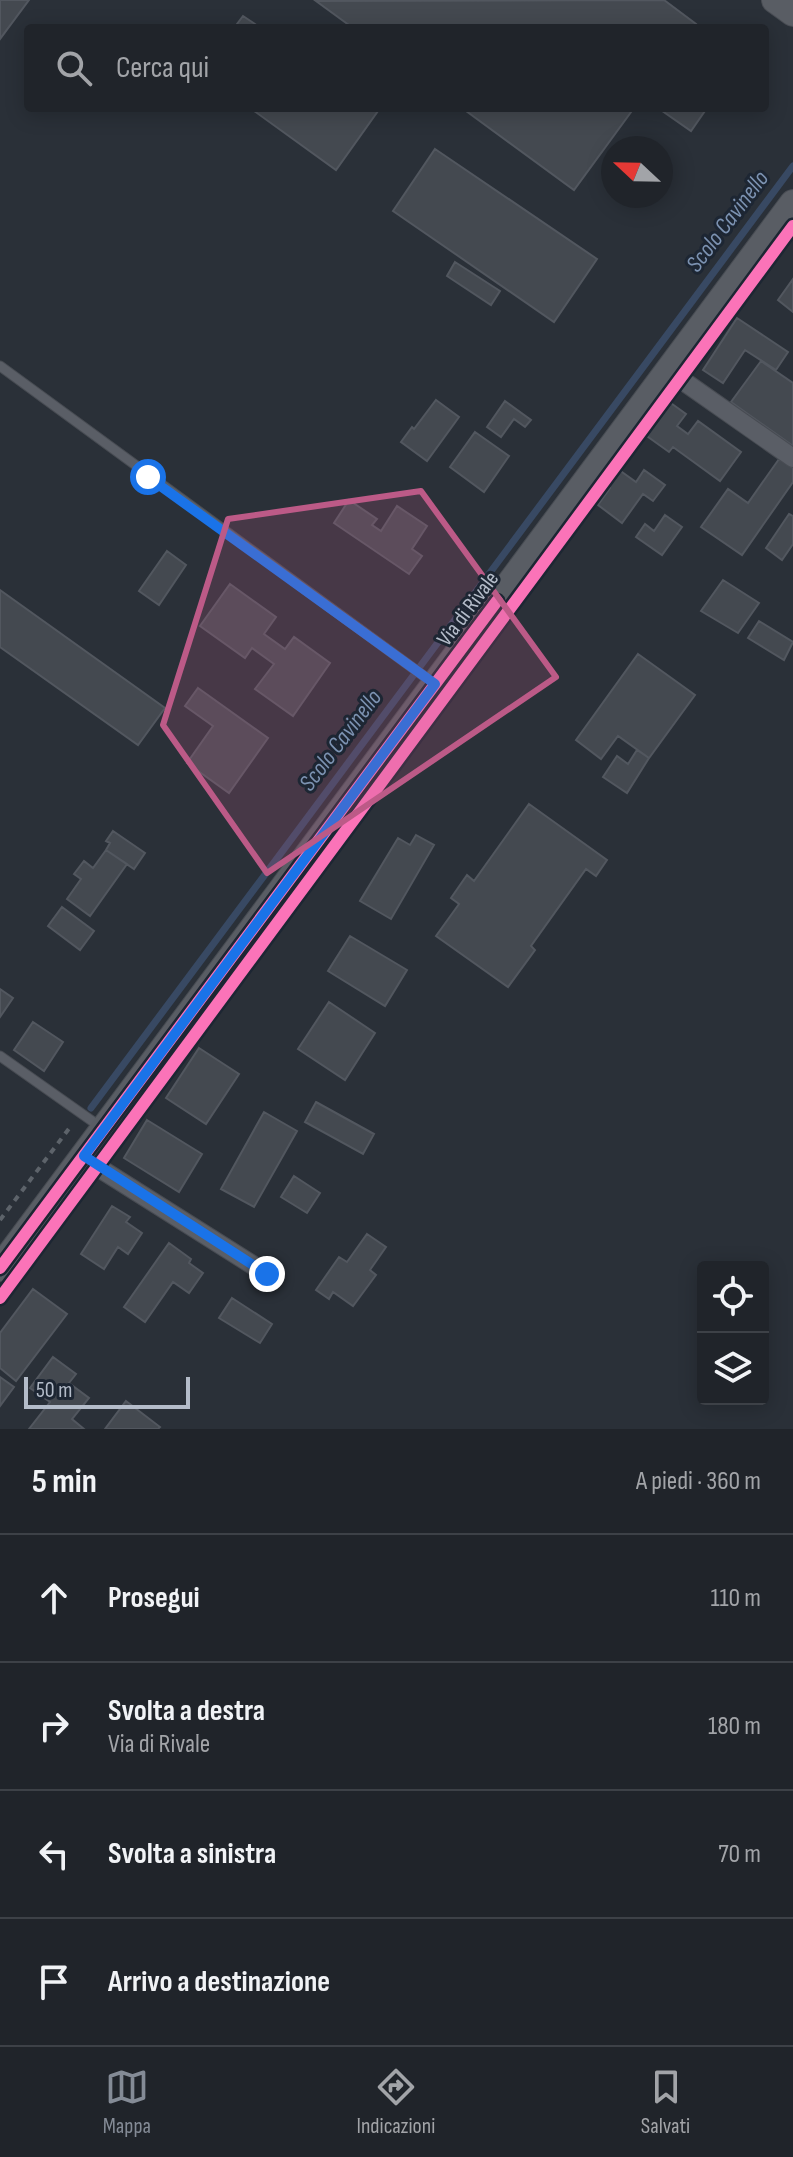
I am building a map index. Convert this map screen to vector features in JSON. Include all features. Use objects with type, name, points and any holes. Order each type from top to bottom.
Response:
[{"type":"street","points":[[775,0],[793,13]]},
{"type":"street","name":"Via di Rivale","points":[[0,1268],[430,681],[669,371],[793,203]]},
{"type":"street","points":[[669,371],[793,458]]},
{"type":"street","points":[[84,1156],[267,1274]]},
{"type":"lane","points":[[0,366],[430,681]]},
{"type":"lane","points":[[0,1056],[104,1129]]},
{"type":"path","points":[[0,1220],[80,1112]]},
{"type":"highlighted area","points":[[421,491],[556,677],[267,873],[163,725],[228,519]]},
{"type":"building","points":[[0,0],[29,0],[0,39]]},
{"type":"building","points":[[664,0],[696,24],[348,24],[316,1]]},
{"type":"building","points":[[243,16],[255,24],[237,24]]},
{"type":"building","points":[[256,112],[377,112],[336,170]]},
{"type":"building","points":[[467,112],[631,112],[614,136],[601,136],[601,153],[574,190]]},
{"type":"building","points":[[664,112],[704,112],[691,131]]},
{"type":"building","points":[[435,149],[597,259],[554,322],[393,211]]},
{"type":"building","points":[[455,262],[500,291],[491,305],[447,276]]},
{"type":"building","points":[[793,279],[793,312],[778,300]]},
{"type":"building","points":[[737,318],[788,352],[776,370],[745,350],[723,383],[703,370]]},
{"type":"building","points":[[761,361],[793,383],[793,446],[731,402]]},
{"type":"building","points":[[436,400],[459,417],[427,461],[401,442]]},
{"type":"building","points":[[505,401],[531,420],[525,427],[514,419],[501,437],[487,427]]},
{"type":"building","points":[[668,401],[686,414],[677,426],[688,434],[698,421],[741,452],[720,481],[673,447],[669,452],[644,434]]},
{"type":"building","points":[[475,432],[509,456],[484,492],[450,467]]},
{"type":"building","points":[[779,459],[793,468],[793,482],[742,555],[701,527],[728,489],[748,503]]},
{"type":"building","points":[[615,467],[636,482],[644,470],[665,485],[653,501],[643,494],[622,523],[598,505],[610,488],[604,483]]},
{"type":"building","points":[[349,500],[377,519],[372,525],[381,531],[397,506],[427,526],[412,549],[422,556],[409,574],[334,523]]},
{"type":"building","points":[[789,514],[793,516],[793,544],[782,560],[766,548]]},
{"type":"building","points":[[665,515],[682,527],[662,555],[636,537],[645,524],[654,531]]},
{"type":"building","points":[[167,551],[186,565],[159,605],[139,591]]},
{"type":"building","points":[[723,580],[759,603],[738,633],[701,611]]},
{"type":"building","points":[[230,584],[276,617],[264,634],[285,649],[294,637],[330,663],[293,716],[255,689],[274,664],[252,648],[245,658],[200,626]]},
{"type":"building","points":[[0,590],[165,708],[138,745],[0,647]]},
{"type":"building","points":[[759,621],[793,642],[784,660],[748,638]]},
{"type":"building","points":[[638,654],[695,695],[649,758],[618,736],[601,759],[576,740]]},
{"type":"building","points":[[198,688],[268,738],[229,793],[187,763],[213,726],[185,706]]},
{"type":"building","points":[[637,750],[649,758],[627,793],[603,777],[617,756],[628,764]]},
{"type":"building","points":[[529,804],[607,860],[596,876],[586,869],[531,946],[535,950],[508,987],[436,936],[459,904],[451,898],[467,875],[474,881]]},
{"type":"building","points":[[113,831],[145,853],[134,869],[106,850],[110,843],[106,841]]},
{"type":"building","points":[[416,835],[434,845],[391,919],[360,901],[398,838],[410,845]]},
{"type":"building","points":[[106,850],[127,864],[90,916],[67,899],[81,879],[74,874],[84,861],[93,868]]},
{"type":"building","points":[[62,907],[94,931],[80,950],[48,926]]},
{"type":"building","points":[[350,936],[407,970],[385,1006],[328,971]]},
{"type":"building","points":[[0,989],[13,998],[0,1017]]},
{"type":"building","points":[[329,1002],[375,1033],[345,1080],[298,1049]]},
{"type":"building","points":[[33,1022],[63,1042],[44,1071],[14,1050]]},
{"type":"building","points":[[199,1048],[239,1074],[206,1124],[166,1098]]},
{"type":"building","points":[[316,1102],[374,1134],[363,1154],[305,1122]]},
{"type":"building","points":[[264,1112],[297,1131],[254,1207],[221,1189]]},
{"type":"building","points":[[147,1120],[202,1154],[179,1192],[124,1158]]},
{"type":"building","points":[[294,1176],[320,1193],[307,1213],[281,1197]]},
{"type":"building","points":[[112,1206],[130,1217],[126,1222],[142,1233],[128,1254],[118,1247],[104,1269],[81,1254]]},
{"type":"building","points":[[367,1234],[386,1247],[370,1270],[376,1275],[353,1306],[333,1292],[329,1299],[316,1290],[339,1257],[347,1262]]},
{"type":"building","points":[[169,1243],[191,1259],[189,1263],[203,1273],[189,1293],[173,1282],[145,1322],[124,1307]]},
{"type":"building","points":[[33,1289],[67,1314],[16,1381],[0,1368],[0,1333]]},
{"type":"building","points":[[232,1298],[272,1324],[260,1343],[219,1318]]},
{"type":"building","points":[[53,1357],[76,1374],[69,1383],[89,1398],[72,1419],[84,1429],[29,1429],[50,1402],[30,1388]]},
{"type":"building","points":[[0,1377],[14,1387],[0,1406]]},
{"type":"building","points":[[126,1401],[160,1427],[105,1429]]},
{"type":"waterway","name":"Scolo Cavinello","points":[[91,1108],[793,166]]},
{"type":"cycle path","points":[[0,1298],[793,226]]},
{"type":"cycle path","points":[[0,1268],[497,601]]},
{"type":"route","points":[[148,477],[435,684],[84,1156],[267,1274]]}]
